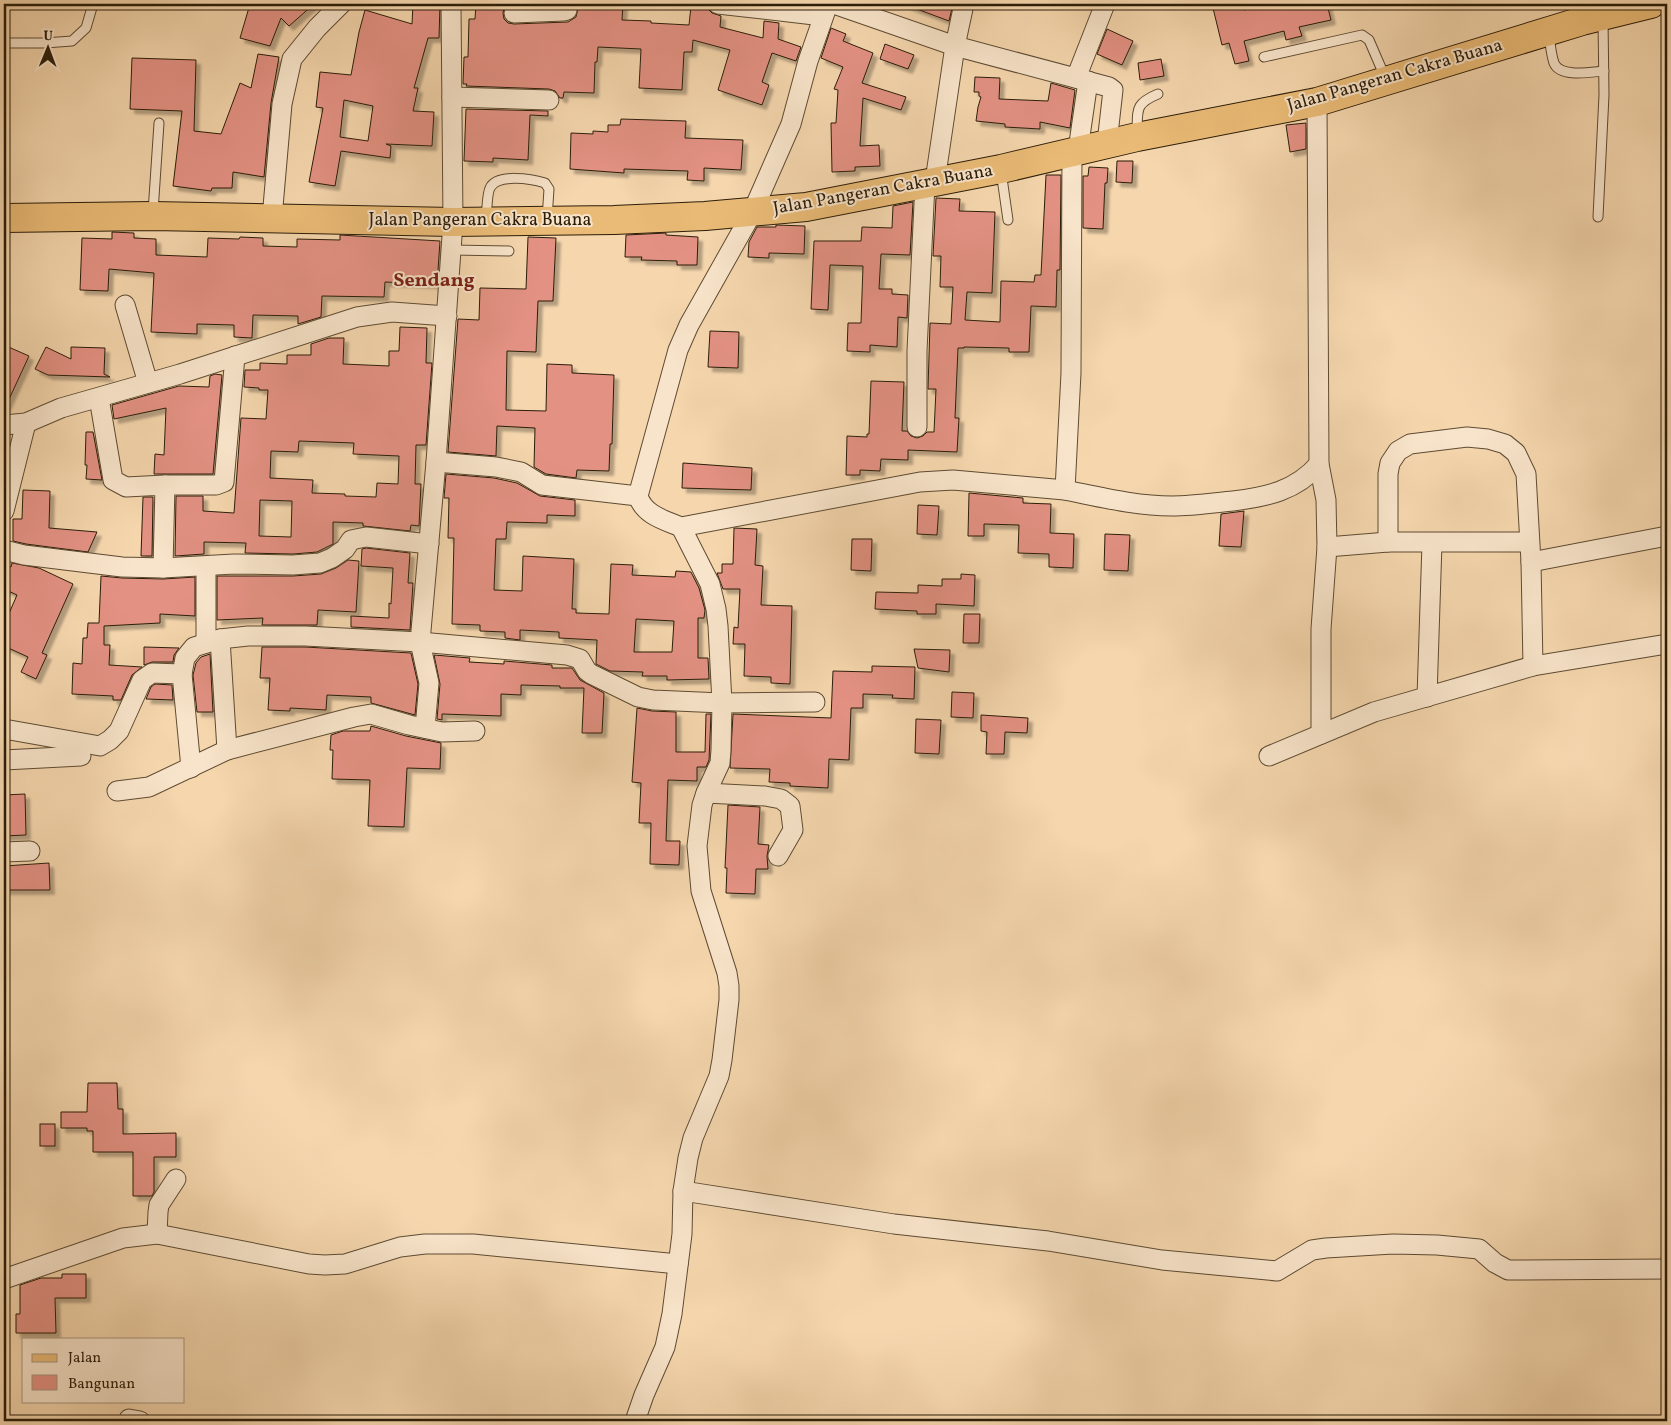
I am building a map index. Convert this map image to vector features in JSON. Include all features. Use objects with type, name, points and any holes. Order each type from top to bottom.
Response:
[{"type":"main road","name":"Jalan Pangeran Cakra Buana","points":[[4,218],[153,216],[453,222],[546,221],[614,220],[752,213],[806,207],[1001,169],[1107,143],[1317,102],[1548,32],[1591,14],[1651,4]]},
{"type":"street","points":[[272,218],[282,104],[292,59],[317,28],[341,4]]},
{"type":"street","points":[[425,728],[429,683],[420,642],[436,462],[453,222],[451,4]]},
{"type":"street","points":[[514,13],[564,12],[567,10],[568,4]]},
{"type":"street","points":[[718,4],[828,8],[954,46],[1108,87],[1113,90],[1107,143]]},
{"type":"street","points":[[918,426],[917,351],[930,182],[954,46],[964,4]]},
{"type":"street","points":[[1065,490],[1071,373],[1075,151],[1082,80],[1105,4]]},
{"type":"street","points":[[828,8],[808,61],[791,124],[752,213],[689,325],[678,350],[638,496],[640,504],[650,514],[681,527],[920,482],[953,480],[1065,490],[1136,503],[1170,506],[1202,504],[1242,500],[1281,491],[1309,475],[1319,464]]},
{"type":"street","points":[[452,97],[548,100]]},
{"type":"street","points":[[1317,102],[1319,464],[1324,492],[1327,547],[1321,629],[1320,734]]},
{"type":"street","points":[[126,305],[148,383]]},
{"type":"street","points":[[4,425],[33,420],[61,408],[148,383],[358,317],[392,312],[447,316]]},
{"type":"street","points":[[99,398],[113,480],[126,487],[216,485],[224,482],[235,356]]},
{"type":"street","points":[[4,511],[33,420]]},
{"type":"street","points":[[1388,542],[1388,474],[1390,463],[1398,451],[1410,444],[1467,437],[1488,439],[1505,444],[1516,453],[1526,474],[1531,562],[1533,666]]},
{"type":"street","points":[[436,462],[496,467],[520,472],[542,485],[638,496]]},
{"type":"street","points":[[163,568],[165,485]]},
{"type":"street","points":[[635,1421],[665,1347],[672,1314],[682,1234],[683,1191],[693,1138],[719,1076],[729,1000],[727,973],[701,891],[697,846],[702,805],[720,763],[722,703],[716,609],[710,584],[681,527]]},
{"type":"street","points":[[1531,562],[1667,536]]},
{"type":"street","points":[[4,550],[24,555],[122,566],[163,568],[234,564],[294,565],[320,563],[332,558],[351,540],[366,537],[429,544]]},
{"type":"street","points":[[1327,547],[1388,542],[1529,542]]},
{"type":"street","points":[[1427,697],[1432,543]]},
{"type":"street","points":[[206,566],[213,641],[228,750]]},
{"type":"street","points":[[191,768],[182,674],[185,658],[194,646],[248,636],[305,636],[420,642],[573,657],[591,674],[638,697],[653,700],[722,703],[815,702]]},
{"type":"street","points":[[1269,756],[1374,712],[1533,666],[1667,644]]},
{"type":"street","points":[[4,729],[100,746],[119,731],[142,680],[152,672],[182,674]]},
{"type":"street","points":[[117,791],[149,787],[228,750],[370,714],[442,732],[475,731]]},
{"type":"street","points":[[4,760],[81,756]]},
{"type":"street","points":[[706,793],[765,796],[781,799],[790,806],[793,830],[778,856]]},
{"type":"street","points":[[4,852],[30,851]]},
{"type":"street","points":[[157,1234],[159,1205],[176,1179]]},
{"type":"street","points":[[683,1191],[894,1224],[1048,1241],[1162,1260],[1277,1271],[1312,1250],[1394,1244],[1480,1249],[1495,1263],[1508,1270],[1667,1269]]},
{"type":"street","points":[[4,1278],[123,1238],[157,1234],[317,1264],[345,1264],[400,1247],[473,1244],[678,1264]]},
{"type":"lane","points":[[4,43],[72,41],[86,28],[94,4]]},
{"type":"lane","points":[[1591,14],[1604,71],[1598,217]]},
{"type":"lane","points":[[1548,32],[1557,68],[1570,72],[1604,71]]},
{"type":"lane","points":[[1264,57],[1362,35],[1369,40],[1386,80]]},
{"type":"lane","points":[[1137,137],[1138,116],[1142,102],[1158,94]]},
{"type":"lane","points":[[153,216],[159,123]]},
{"type":"lane","points":[[1001,169],[1008,220]]},
{"type":"lane","points":[[486,221],[489,189],[495,182],[505,179],[535,180],[545,183],[548,189],[546,221]]},
{"type":"lane","points":[[451,250],[509,251]]},
{"type":"building","points":[[250,4],[314,4],[289,26],[281,18],[270,46],[240,38]]},
{"type":"building","points":[[413,4],[440,4],[439,38],[428,38],[414,88],[418,88],[413,111],[434,112],[432,146],[386,144],[391,146],[390,158],[341,151],[335,186],[309,182],[323,108],[316,107],[320,72],[351,75],[365,10],[412,24]],"holes":[[[344,100],[373,106],[368,141],[340,137]]]},
{"type":"building","points":[[476,4],[505,4],[504,19],[508,23],[514,24],[568,22],[576,17],[579,4],[623,4],[622,20],[689,25],[691,6],[707,8],[712,13],[721,16],[720,27],[763,38],[764,21],[779,23],[778,39],[801,47],[796,61],[772,53],[762,82],[769,85],[762,105],[718,90],[730,50],[693,40],[692,52],[684,52],[682,90],[639,88],[641,49],[598,47],[597,62],[595,62],[594,93],[564,92],[563,98],[560,98],[555,91],[549,89],[466,86],[467,84],[463,84],[464,57],[468,57],[469,19],[475,19]]},
{"type":"building","points":[[906,4],[953,4],[949,21]]},
{"type":"building","points":[[1212,4],[1242,4],[1244,10],[1269,4],[1327,4],[1331,20],[1299,27],[1302,36],[1286,40],[1284,31],[1244,41],[1249,61],[1235,64],[1229,43],[1222,45]]},
{"type":"building","points":[[831,28],[846,34],[843,41],[873,53],[862,83],[906,97],[901,110],[863,98],[860,146],[879,145],[880,166],[855,167],[855,171],[832,172],[831,123],[836,123],[838,90],[834,89],[843,67],[821,58]]},
{"type":"building","points":[[1107,29],[1133,41],[1122,65],[1097,54]]},
{"type":"building","points":[[885,44],[914,55],[908,69],[880,59]]},
{"type":"building","points":[[258,54],[279,57],[271,103],[264,177],[233,172],[232,188],[212,188],[211,191],[173,186],[182,111],[130,109],[132,58],[196,60],[194,131],[221,134],[240,83],[251,88]]},
{"type":"building","points":[[1161,59],[1164,76],[1140,80],[1138,63]]},
{"type":"building","points":[[975,77],[1000,78],[999,99],[1048,101],[1051,83],[1075,90],[1070,128],[1040,122],[1040,129],[1005,127],[1005,124],[976,121],[981,97],[979,92],[974,92]]},
{"type":"building","points":[[466,109],[548,111],[548,116],[530,115],[528,160],[493,158],[493,162],[464,161]]},
{"type":"building","points":[[621,119],[686,121],[685,138],[743,140],[741,170],[704,168],[704,181],[687,180],[688,171],[624,169],[624,173],[570,169],[571,133],[593,134],[593,131],[608,132],[608,125],[620,125]]},
{"type":"building","points":[[1306,123],[1306,149],[1290,152],[1286,125]]},
{"type":"building","points":[[1117,161],[1133,161],[1132,183],[1116,182]]},
{"type":"building","points":[[1089,167],[1108,168],[1107,183],[1105,183],[1103,229],[1083,228],[1083,176],[1088,176]]},
{"type":"building","points":[[1046,175],[1061,175],[1060,270],[1057,270],[1056,307],[1031,306],[1029,352],[1009,352],[1009,348],[958,348],[955,418],[959,418],[957,452],[908,450],[908,460],[881,459],[880,471],[860,470],[860,475],[846,475],[847,436],[867,437],[867,434],[869,434],[871,381],[904,382],[902,431],[907,431],[911,436],[917,438],[927,432],[934,432],[936,389],[928,389],[930,323],[951,324],[953,287],[940,287],[941,256],[933,256],[936,198],[960,199],[959,211],[995,212],[992,293],[967,292],[965,320],[1000,322],[1001,281],[1034,282],[1035,275],[1041,275]]},
{"type":"building","points":[[913,202],[910,255],[881,254],[879,289],[892,289],[892,294],[908,295],[907,318],[898,317],[897,347],[870,345],[870,352],[847,351],[848,323],[861,323],[863,266],[830,265],[828,310],[811,309],[814,241],[861,241],[862,227],[892,228],[893,206]]},
{"type":"building","points":[[776,225],[805,226],[804,254],[769,253],[769,258],[748,257],[749,242],[757,227],[776,227]]},
{"type":"building","points":[[112,232],[134,233],[134,238],[156,239],[156,255],[207,257],[208,238],[263,238],[263,246],[297,247],[297,239],[340,240],[340,235],[440,241],[437,284],[385,282],[384,297],[322,296],[321,317],[298,324],[298,316],[253,315],[252,338],[234,337],[234,325],[197,324],[197,334],[151,332],[154,273],[109,269],[108,291],[80,290],[82,238],[112,239]]},
{"type":"building","points":[[666,233],[666,235],[698,237],[697,265],[677,265],[677,261],[641,260],[642,257],[625,257],[626,235]]},
{"type":"building","points":[[528,237],[556,238],[553,301],[538,301],[536,352],[507,351],[506,410],[546,411],[547,364],[572,365],[572,373],[614,375],[612,444],[610,444],[609,471],[577,470],[576,478],[546,474],[534,467],[535,428],[497,426],[496,456],[448,452],[458,319],[479,320],[480,288],[526,289]]},
{"type":"building","points":[[400,327],[427,328],[426,363],[432,363],[426,445],[416,445],[415,484],[421,484],[419,526],[411,525],[410,531],[363,526],[363,523],[333,522],[333,544],[317,552],[293,554],[245,553],[246,543],[204,542],[204,554],[175,556],[176,496],[203,496],[203,511],[234,513],[241,418],[266,419],[268,390],[244,387],[245,370],[260,370],[260,363],[287,364],[287,355],[311,355],[311,344],[329,338],[344,338],[343,364],[389,366],[389,351],[399,351]],"holes":[[[299,441],[354,443],[353,454],[399,456],[398,484],[377,483],[376,497],[345,496],[345,494],[312,493],[313,480],[270,478],[271,451],[298,452]],[[260,500],[292,501],[291,537],[259,536]]]},
{"type":"building","points":[[710,331],[739,332],[738,368],[708,367]]},
{"type":"building","points":[[4,345],[29,356],[4,410]]},
{"type":"building","points":[[46,347],[71,359],[71,347],[105,348],[104,374],[110,377],[48,375],[35,369]]},
{"type":"building","points":[[215,374],[222,375],[213,474],[154,474],[155,454],[164,455],[166,408],[114,419],[112,405],[179,386],[209,387],[210,376]]},
{"type":"building","points":[[86,432],[93,432],[102,480],[86,479]]},
{"type":"building","points":[[683,463],[752,468],[751,490],[682,488]]},
{"type":"building","points":[[446,474],[494,478],[517,483],[540,496],[575,500],[575,516],[547,515],[547,523],[507,522],[506,539],[496,539],[494,590],[522,591],[523,556],[574,559],[572,609],[576,609],[576,613],[609,614],[611,564],[633,565],[632,575],[675,577],[676,571],[691,572],[699,588],[705,610],[704,618],[698,618],[698,658],[708,658],[709,679],[667,680],[667,676],[642,676],[643,672],[610,671],[596,664],[597,640],[559,638],[559,632],[520,630],[520,640],[505,638],[505,632],[480,631],[480,625],[452,624],[454,538],[448,538],[449,498],[444,498]],"holes":[[[636,619],[674,621],[672,652],[634,652]]]},
{"type":"building","points":[[23,490],[50,491],[49,528],[97,532],[88,552],[13,541],[13,519],[22,519]]},
{"type":"building","points":[[969,493],[1023,498],[1023,503],[1051,504],[1050,533],[1074,534],[1073,568],[1049,567],[1049,554],[1018,553],[1019,525],[984,524],[984,536],[968,536]]},
{"type":"building","points":[[143,497],[153,497],[152,556],[141,556]]},
{"type":"building","points":[[918,505],[939,506],[937,535],[917,534]]},
{"type":"building","points":[[1244,511],[1241,547],[1219,546],[1221,514]]},
{"type":"building","points":[[734,528],[757,529],[755,565],[763,566],[761,605],[792,606],[790,684],[771,683],[771,677],[744,676],[745,644],[733,644],[734,627],[738,628],[740,589],[723,589],[717,573],[722,573],[722,564],[733,564]]},
{"type":"building","points":[[1105,534],[1130,535],[1128,571],[1104,570]]},
{"type":"building","points":[[852,539],[872,539],[871,571],[851,570]]},
{"type":"building","points":[[362,549],[410,553],[408,583],[413,583],[410,630],[351,627],[351,616],[389,618],[393,568],[361,566]]},
{"type":"building","points":[[348,560],[359,561],[356,612],[318,610],[317,625],[262,625],[263,618],[217,620],[217,576],[321,574],[336,568]]},
{"type":"building","points":[[12,563],[39,568],[73,584],[42,653],[47,655],[36,679],[21,672],[28,657],[4,646],[4,625],[17,595],[4,589],[4,564],[11,567]]},
{"type":"building","points":[[961,574],[975,575],[974,606],[936,604],[936,614],[917,614],[917,611],[875,609],[876,592],[918,593],[918,585],[942,586],[942,579],[961,579]]},
{"type":"building","points":[[101,576],[163,579],[195,577],[195,616],[160,614],[160,623],[104,626],[104,645],[110,645],[109,665],[142,667],[132,675],[121,700],[113,700],[113,696],[72,694],[73,663],[82,664],[83,638],[87,638],[88,623],[99,623]]},
{"type":"building","points":[[964,614],[980,614],[979,643],[963,643]]},
{"type":"building","points":[[144,647],[179,648],[174,655],[173,662],[152,662],[144,665]]},
{"type":"building","points":[[262,647],[305,647],[411,653],[418,684],[415,715],[371,703],[371,697],[327,695],[326,710],[290,708],[290,711],[268,710],[270,678],[260,678]]},
{"type":"building","points":[[914,649],[950,650],[949,672],[918,668]]},
{"type":"building","points":[[210,654],[213,712],[197,712],[193,675],[196,663],[201,657]]},
{"type":"building","points":[[434,655],[470,658],[469,662],[504,664],[504,661],[552,665],[552,668],[572,668],[580,680],[604,693],[602,733],[582,733],[584,688],[521,685],[521,695],[501,694],[501,716],[442,714],[442,720],[437,719],[440,684]]},
{"type":"building","points":[[872,666],[915,667],[914,699],[892,698],[893,695],[863,694],[863,708],[851,708],[849,760],[829,759],[828,788],[790,786],[790,783],[769,782],[770,769],[730,768],[733,714],[831,718],[833,671],[872,672]]},
{"type":"building","points":[[155,684],[172,685],[173,700],[146,699],[151,687]]},
{"type":"building","points":[[952,692],[974,693],[973,718],[951,717]]},
{"type":"building","points":[[637,708],[676,712],[676,752],[705,752],[706,714],[711,714],[709,760],[706,767],[697,767],[697,781],[668,780],[666,841],[680,841],[679,865],[650,864],[651,823],[639,823],[641,783],[632,782]]},
{"type":"building","points":[[981,715],[1028,718],[1027,733],[1005,732],[1004,754],[986,754],[987,732],[981,731]]},
{"type":"building","points":[[916,719],[941,720],[939,754],[915,753]]},
{"type":"building","points":[[371,726],[441,743],[440,769],[407,768],[404,827],[368,826],[370,780],[332,779],[333,750],[330,750],[331,735],[343,731],[370,731]]},
{"type":"building","points":[[25,794],[26,835],[4,836],[4,795]]},
{"type":"building","points":[[728,805],[760,807],[758,844],[769,845],[767,856],[768,869],[756,869],[755,894],[726,893],[727,868],[725,868]]},
{"type":"building","points":[[49,863],[50,890],[4,890],[4,866]]},
{"type":"building","points":[[88,1083],[117,1083],[118,1109],[123,1109],[123,1134],[176,1133],[176,1157],[154,1157],[154,1192],[152,1196],[133,1196],[133,1152],[93,1152],[93,1131],[87,1131],[87,1128],[61,1128],[61,1112],[87,1112]]},
{"type":"building","points":[[40,1124],[55,1124],[55,1146],[40,1146]]},
{"type":"building","points":[[62,1274],[86,1274],[86,1298],[55,1298],[56,1333],[16,1333],[16,1314],[20,1314],[20,1285],[41,1278],[62,1278]]},
{"type":"district","name":"Sendang","points":[[434,281]]}]
